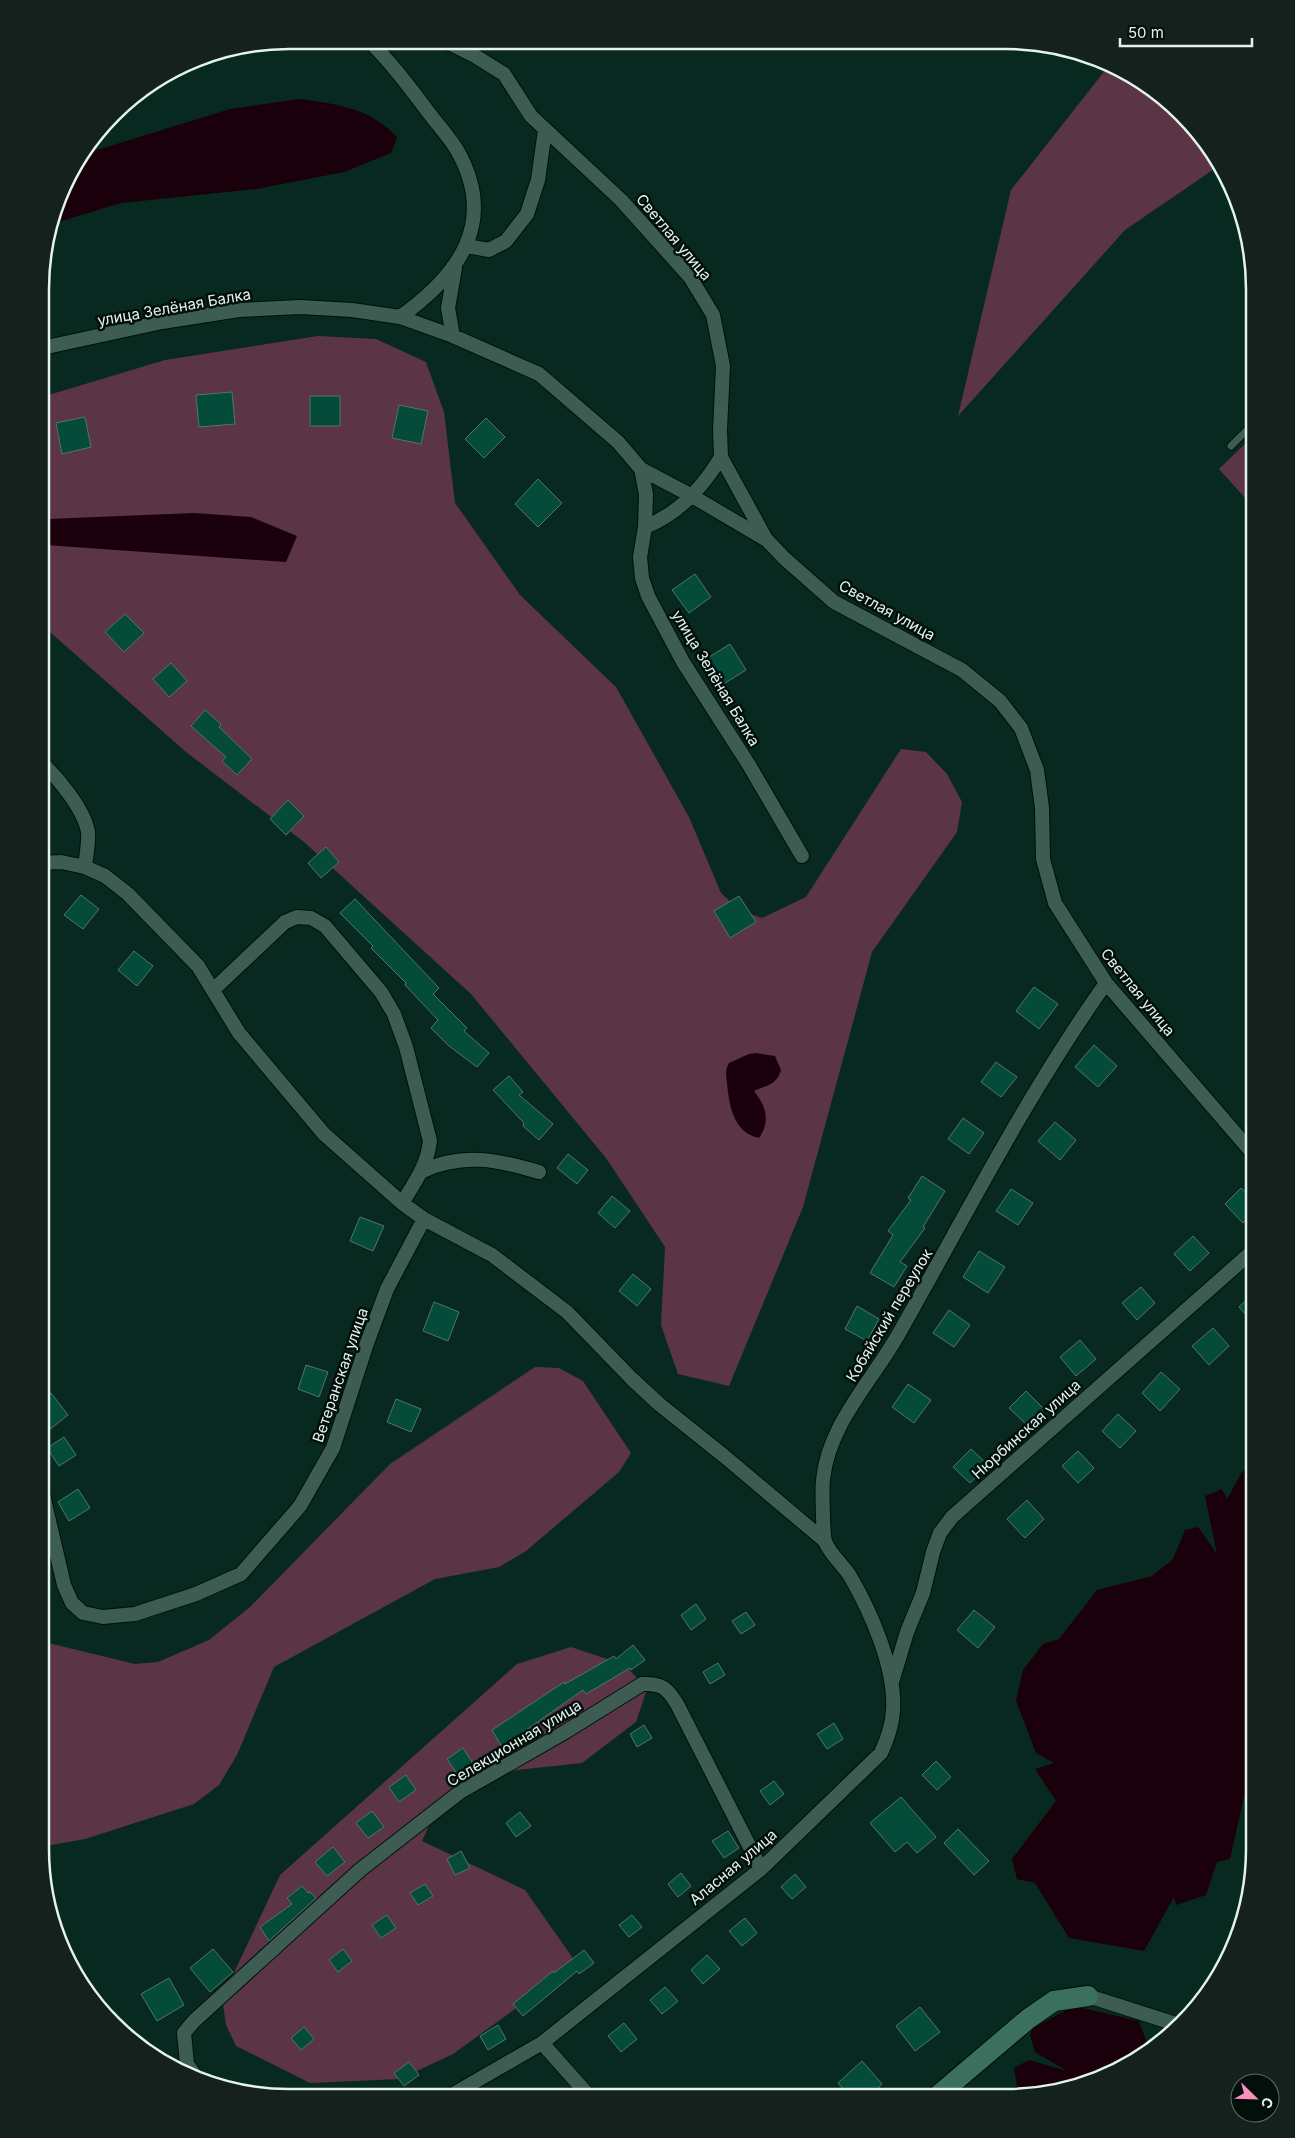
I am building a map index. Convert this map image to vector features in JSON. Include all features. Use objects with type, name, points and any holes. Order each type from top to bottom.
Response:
[{"type":"street","points":[[377,49],[456,150],[467,173],[473,198],[474,222],[466,246],[456,266],[448,308],[453,336]]},
{"type":"street","name":"Светлая улица","points":[[461,49],[504,74],[531,116],[621,200],[690,277],[713,314],[723,366],[720,430],[721,457],[766,539],[784,558],[834,602],[962,670],[1000,701],[1021,728],[1037,770],[1042,808],[1043,859],[1055,903],[1106,984],[1246,1146]]},
{"type":"street","points":[[466,246],[489,250],[506,241],[527,214],[538,180],[545,130]]},
{"type":"street","points":[[400,317],[422,302],[456,266]]},
{"type":"street","name":"улица Зелёная Балка","points":[[49,346],[162,322],[239,310],[300,307],[352,310],[400,317],[453,336],[539,374],[618,442],[641,469],[646,494],[645,527],[640,557],[642,578],[648,596],[683,662],[750,765],[802,856]]},
{"type":"street","points":[[645,527],[659,521],[692,496],[707,480],[721,457]]},
{"type":"street","points":[[641,469],[766,539]]},
{"type":"street","points":[[49,770],[79,810],[88,832],[85,867]]},
{"type":"street","points":[[49,863],[61,862],[85,867],[105,876],[128,894],[198,966],[239,1032],[324,1134],[424,1219],[492,1255],[560,1306],[659,1404],[724,1456],[824,1541],[849,1574],[870,1614],[892,1682]]},
{"type":"street","points":[[213,990],[285,922],[298,917],[311,918],[325,926],[381,992],[394,1014],[406,1048],[430,1141],[423,1170],[402,1202]]},
{"type":"street","name":"Кобяйский переулок","points":[[824,1541],[823,1480],[829,1449],[846,1415],[884,1359],[992,1166],[1106,984]]},
{"type":"street","points":[[423,1170],[455,1159],[476,1158],[505,1162],[539,1172]]},
{"type":"street","name":"Ветеранская улица","points":[[49,1521],[64,1585],[72,1603],[83,1613],[103,1617],[135,1614],[196,1594],[241,1574],[300,1506],[334,1448],[367,1343],[387,1289],[424,1219]]},
{"type":"street","name":"Нюрбинская улица","points":[[892,1682],[907,1632],[923,1594],[933,1552],[940,1533],[952,1518],[1246,1257]]},
{"type":"street","name":"Аласная улица","points":[[462,2089],[542,2043],[760,1868],[882,1753],[893,1712],[892,1682]]},
{"type":"street","name":"Селекционная улица","points":[[190,2068],[187,2064],[184,2033],[194,2021],[360,1870],[460,1792],[565,1732],[642,1684],[656,1684],[669,1691],[678,1704],[760,1868]]},
{"type":"street","points":[[946,2089],[1028,2019],[1054,2001],[1088,1996],[1172,2023]]},
{"type":"street","points":[[542,2043],[583,2089]]},
{"type":"lane","points":[[1231,446],[1246,431]]},
{"type":"shaded area","points":[[1105,70],[1140,89],[1165,108],[1197,142],[1214,169],[1125,230],[958,416],[1011,190]]},
{"type":"shaded area","points":[[300,99],[327,103],[364,114],[387,127],[397,137],[391,153],[344,172],[257,189],[121,203],[58,222],[73,182],[91,152],[230,109]]},
{"type":"shaded area","points":[[318,336],[376,339],[426,362],[444,412],[455,503],[520,595],[616,687],[689,817],[721,893],[739,910],[762,918],[806,897],[901,749],[926,752],[947,774],[962,802],[957,832],[872,952],[803,1207],[729,1386],[678,1374],[661,1325],[665,1247],[606,1158],[471,994],[304,842],[186,752],[49,631],[49,395],[165,360]]},
{"type":"shaded area","points":[[1246,443],[1246,499],[1219,469]]},
{"type":"shaded area","points":[[194,513],[251,517],[297,536],[286,562],[49,545],[49,519]]},
{"type":"shaded area","points":[[756,1053],[775,1056],[781,1070],[774,1082],[754,1091],[762,1102],[766,1114],[765,1126],[759,1138],[750,1135],[738,1124],[729,1100],[726,1075],[729,1063]]},
{"type":"shaded area","points":[[535,1367],[559,1368],[583,1381],[631,1453],[619,1472],[526,1551],[499,1567],[435,1579],[274,1667],[237,1755],[219,1785],[194,1804],[85,1839],[49,1845],[49,1643],[135,1664],[158,1662],[209,1640],[250,1607],[390,1464]]},
{"type":"shaded area","points":[[1246,1470],[1246,1788],[1230,1859],[1217,1862],[1206,1895],[1176,1905],[1174,1897],[1144,1951],[1069,1938],[1035,1883],[1017,1879],[1012,1859],[1056,1801],[1035,1769],[1054,1763],[1036,1753],[1016,1701],[1023,1670],[1043,1644],[1059,1639],[1097,1590],[1152,1576],[1173,1559],[1185,1530],[1198,1527],[1217,1554],[1205,1496],[1222,1489],[1227,1499],[1242,1472]]},
{"type":"shaded area","points":[[571,1647],[625,1665],[647,1689],[636,1722],[582,1763],[517,1770],[463,1787],[436,1810],[422,1841],[525,1890],[577,1964],[453,2054],[400,2079],[310,2083],[236,2046],[226,2025],[222,1998],[280,1875],[517,1664]]},
{"type":"shaded area","points":[[1074,2006],[1139,2021],[1147,2044],[1113,2065],[1084,2077],[1053,2085],[1017,2089],[1014,2068],[1029,2060],[1067,2071],[1035,2052],[1030,2035],[1033,2028]]},
{"type":"building","points":[[232,392],[235,424],[199,427],[196,395]]},
{"type":"building","points":[[310,396],[340,396],[340,426],[310,426]]},
{"type":"building","points":[[399,405],[428,411],[421,444],[392,438]]},
{"type":"building","points":[[85,417],[91,447],[62,454],[56,423]]},
{"type":"building","points":[[486,418],[505,437],[484,458],[465,439]]},
{"type":"building","points":[[538,479],[562,503],[538,527],[515,504]]},
{"type":"building","points":[[695,574],[711,597],[689,613],[672,590]]},
{"type":"building","points":[[125,614],[144,633],[124,652],[105,632]]},
{"type":"building","points":[[730,644],[746,670],[722,685],[706,659]]},
{"type":"building","points":[[171,663],[187,681],[169,697],[153,679]]},
{"type":"building","points":[[205,710],[221,724],[219,727],[252,759],[237,775],[222,761],[226,757],[191,726]]},
{"type":"building","points":[[288,800],[304,816],[286,835],[270,819]]},
{"type":"building","points":[[326,847],[339,862],[321,878],[308,863]]},
{"type":"building","points":[[81,895],[99,909],[83,929],[64,915]]},
{"type":"building","points":[[739,896],[756,922],[730,938],[714,911]]},
{"type":"building","points":[[355,899],[439,988],[433,994],[467,1028],[464,1031],[489,1053],[477,1067],[449,1046],[431,1028],[438,1020],[405,985],[406,983],[371,948],[373,946],[340,913]]},
{"type":"building","points":[[134,951],[153,966],[137,986],[118,970]]},
{"type":"building","points":[[1034,987],[1058,1004],[1039,1029],[1016,1011]]},
{"type":"building","points":[[1094,1045],[1117,1066],[1098,1087],[1075,1067]]},
{"type":"building","points":[[996,1062],[1017,1077],[1001,1097],[981,1082]]},
{"type":"building","points":[[509,1076],[523,1092],[519,1095],[553,1124],[539,1140],[523,1126],[524,1123],[493,1090]]},
{"type":"building","points":[[963,1118],[984,1133],[969,1154],[948,1139]]},
{"type":"building","points":[[1055,1122],[1076,1140],[1060,1160],[1038,1141]]},
{"type":"building","points":[[568,1154],[588,1170],[577,1184],[557,1168]]},
{"type":"building","points":[[922,1176],[945,1191],[923,1227],[925,1228],[900,1262],[907,1266],[894,1287],[870,1273],[893,1235],[888,1231],[911,1200],[908,1198]]},
{"type":"building","points":[[1241,1188],[1246,1193],[1246,1220],[1243,1223],[1225,1204]]},
{"type":"building","points":[[1011,1189],[1033,1203],[1018,1225],[996,1211]]},
{"type":"building","points":[[612,1196],[630,1211],[615,1228],[598,1213]]},
{"type":"building","points":[[360,1217],[384,1226],[373,1251],[350,1241]]},
{"type":"building","points":[[1193,1236],[1209,1253],[1190,1271],[1174,1254]]},
{"type":"building","points":[[979,1251],[1005,1267],[988,1293],[963,1277]]},
{"type":"building","points":[[633,1274],[651,1289],[637,1306],[619,1291]]},
{"type":"building","points":[[1141,1287],[1155,1303],[1137,1320],[1122,1303]]},
{"type":"building","points":[[1246,1300],[1246,1315],[1239,1307]]},
{"type":"building","points":[[434,1302],[459,1312],[448,1341],[423,1331]]},
{"type":"building","points":[[857,1306],[879,1319],[867,1341],[845,1329]]},
{"type":"building","points":[[949,1310],[970,1325],[954,1347],[933,1333]]},
{"type":"building","points":[[1213,1328],[1229,1346],[1209,1365],[1192,1346]]},
{"type":"building","points":[[1080,1340],[1096,1359],[1076,1376],[1060,1357]]},
{"type":"building","points":[[306,1365],[328,1372],[319,1397],[298,1389]]},
{"type":"building","points":[[1161,1372],[1180,1389],[1160,1411],[1142,1393]]},
{"type":"building","points":[[908,1384],[931,1400],[914,1423],[892,1407]]},
{"type":"building","points":[[1026,1391],[1044,1409],[1028,1426],[1009,1408]]},
{"type":"building","points":[[51,1393],[68,1415],[49,1430],[49,1395]]},
{"type":"building","points":[[396,1399],[421,1409],[411,1432],[387,1422]]},
{"type":"building","points":[[1118,1414],[1136,1431],[1120,1448],[1102,1431]]},
{"type":"building","points":[[64,1437],[76,1455],[59,1466],[49,1451],[49,1447]]},
{"type":"building","points":[[971,1449],[988,1465],[970,1483],[953,1467]]},
{"type":"building","points":[[1078,1451],[1094,1468],[1078,1483],[1062,1466]]},
{"type":"building","points":[[78,1489],[90,1508],[69,1521],[58,1502]]},
{"type":"building","points":[[1027,1500],[1044,1519],[1025,1538],[1007,1519]]},
{"type":"building","points":[[696,1604],[706,1619],[691,1630],[681,1615]]},
{"type":"building","points":[[974,1610],[995,1627],[978,1648],[957,1630]]},
{"type":"building","points":[[746,1612],[755,1625],[741,1634],[732,1621]]},
{"type":"building","points":[[633,1645],[645,1660],[631,1670],[630,1668],[586,1694],[583,1690],[502,1747],[492,1730],[564,1682],[565,1684],[614,1656],[616,1659]]},
{"type":"building","points":[[718,1663],[725,1675],[710,1684],[703,1672]]},
{"type":"building","points":[[834,1723],[843,1739],[827,1749],[817,1734]]},
{"type":"building","points":[[644,1725],[652,1738],[637,1747],[630,1734]]},
{"type":"building","points":[[463,1748],[474,1765],[458,1775],[447,1759]]},
{"type":"building","points":[[936,1761],[951,1777],[937,1790],[922,1775]]},
{"type":"building","points":[[406,1775],[416,1790],[399,1802],[389,1787]]},
{"type":"building","points":[[774,1781],[784,1794],[770,1805],[760,1791]]},
{"type":"building","points":[[901,1797],[936,1837],[917,1853],[907,1842],[895,1852],[870,1823]]},
{"type":"building","points":[[372,1811],[384,1827],[368,1838],[356,1823]]},
{"type":"building","points":[[520,1812],[531,1826],[516,1837],[506,1823]]},
{"type":"building","points":[[958,1829],[989,1861],[974,1875],[944,1843]]},
{"type":"building","points":[[728,1831],[739,1848],[724,1858],[712,1841]]},
{"type":"building","points":[[333,1847],[345,1862],[327,1876],[315,1862]]},
{"type":"building","points":[[461,1851],[470,1868],[455,1875],[447,1859]]},
{"type":"building","points":[[681,1873],[691,1886],[678,1897],[668,1884]]},
{"type":"building","points":[[795,1874],[806,1887],[792,1899],[781,1887]]},
{"type":"building","points":[[425,1884],[433,1896],[418,1905],[410,1893]]},
{"type":"building","points":[[302,1886],[316,1898],[269,1941],[260,1927],[292,1904],[287,1898]]},
{"type":"building","points":[[387,1915],[396,1928],[381,1938],[372,1925]]},
{"type":"building","points":[[632,1915],[642,1927],[629,1937],[619,1925]]},
{"type":"building","points":[[745,1918],[757,1933],[742,1946],[729,1931]]},
{"type":"building","points":[[213,1949],[233,1972],[210,1992],[190,1968]]},
{"type":"building","points":[[343,1949],[352,1961],[338,1972],[329,1960]]},
{"type":"building","points":[[584,1950],[594,1963],[579,1974],[577,1971],[523,2016],[513,2004],[553,1971],[554,1973]]},
{"type":"building","points":[[707,1955],[720,1969],[703,1984],[691,1970]]},
{"type":"building","points":[[169,1978],[184,2005],[157,2021],[141,1994]]},
{"type":"building","points":[[665,1987],[678,2001],[662,2014],[650,2000]]},
{"type":"building","points":[[920,2007],[940,2032],[915,2051],[896,2026]]},
{"type":"building","points":[[624,2023],[637,2039],[621,2052],[608,2036]]},
{"type":"building","points":[[498,2025],[506,2039],[488,2050],[480,2036]]},
{"type":"building","points":[[304,2027],[314,2039],[301,2050],[291,2038]]},
{"type":"building","points":[[862,2061],[882,2084],[877,2089],[843,2089],[838,2083]]},
{"type":"building","points":[[409,2062],[419,2075],[404,2086],[394,2073]]}]
